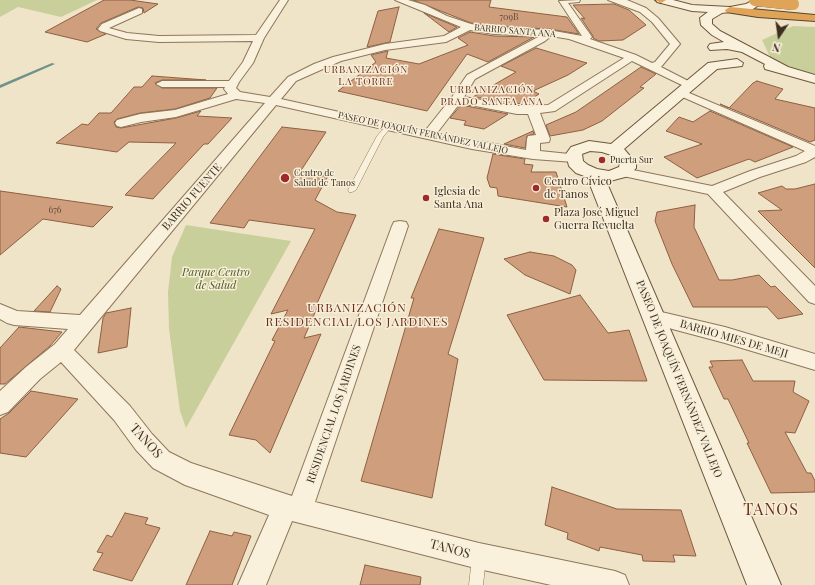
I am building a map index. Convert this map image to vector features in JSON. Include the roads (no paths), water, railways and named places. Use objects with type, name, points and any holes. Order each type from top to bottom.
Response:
[{"type":"highway","points":[[755,0],[797,4]]},
{"type":"highway","points":[[724,10],[815,18]]},
{"type":"street","points":[[121,123],[140,118],[176,113],[234,90],[259,38],[284,0]]},
{"type":"street","name":"BARRIO SANTA ANA","points":[[399,0],[422,7],[444,18],[469,27],[494,31],[549,33],[584,40],[632,57],[651,66],[686,89]]},
{"type":"street","points":[[576,0],[563,1],[564,5],[587,37],[584,40]]},
{"type":"street","points":[[612,0],[624,2],[643,10],[655,20],[675,44],[659,64],[651,66]]},
{"type":"street","points":[[662,1],[692,8],[724,10],[749,7],[761,0]]},
{"type":"street","points":[[662,1],[686,19]]},
{"type":"street","points":[[724,10],[706,18],[707,25],[716,33],[752,55]]},
{"type":"street","points":[[139,11],[105,26],[103,29],[126,36],[159,39],[259,38]]},
{"type":"street","name":"BARRIO SANTA ANA","points":[[274,101],[292,79],[327,62],[385,46],[438,40],[452,36],[469,27]]},
{"type":"street","points":[[696,27],[714,56],[737,63],[752,55]]},
{"type":"street","points":[[428,136],[457,99],[471,77],[542,39],[549,33]]},
{"type":"street","points":[[613,150],[686,89],[714,56],[726,45],[784,69],[815,79]]},
{"type":"street","points":[[457,99],[508,109],[533,110],[556,105],[632,57]]},
{"type":"street","points":[[162,84],[234,90],[274,101]]},
{"type":"street","points":[[686,89],[815,151]]},
{"type":"street","name":"PASEO DE JOAQUÍN FERNÁNDEZ VALLEJO","points":[[274,101],[428,136],[533,154],[574,158]]},
{"type":"street","name":"BARRIO FUENTE","points":[[2,403],[33,374],[62,350],[274,101]]},
{"type":"street","points":[[533,110],[544,139],[533,139],[533,154]]},
{"type":"street","points":[[623,172],[627,168],[628,163],[626,158],[613,150],[597,146],[577,150],[574,158],[582,169],[594,174],[610,176],[623,172],[713,191],[755,174],[801,159],[815,151]]},
{"type":"street","name":"PASEO DE JOAQUÍN FERNÁNDEZ VALLEJO","points":[[594,174],[764,585]]},
{"type":"street","points":[[713,191],[815,297]]},
{"type":"street","name":"RESIDENCIAL LOS JARDINES","points":[[293,508],[400,226]]},
{"type":"street","points":[[0,311],[14,318],[84,323]]},
{"type":"street","name":"BARRIO MIES DE MEJI","points":[[653,317],[724,335],[815,362]]},
{"type":"street","name":"TANOS","points":[[62,350],[122,413],[144,442],[161,460],[185,473],[262,500],[479,556],[615,585]]},
{"type":"street","points":[[252,585],[293,508]]},
{"type":"lane","points":[[352,190],[380,136],[389,126]]},
{"type":"lane","points":[[476,585],[479,556]]},
{"type":"waterway","points":[[0,87],[53,64]]},
{"type":"place","name":"Puerta Sur","points":[[602,160]]},
{"type":"place","name":"Centro de Salud de Tanos","points":[[285,178]]},
{"type":"place","name":"Centro Cívico de Tanos","points":[[536,188]]},
{"type":"place","name":"Iglesia de Santa Ana","points":[[426,198]]},
{"type":"place","name":"Plaza José Miguel Guerra Revuelta","points":[[546,219]]},
{"type":"district","name":"URBANIZACIÓN LA TORRE","points":[[366,76]]},
{"type":"district","name":"URBANIZACIÓN PRADO SANTA ANA","points":[[492,96]]},
{"type":"district","name":"URBANIZACIÓN RESIDENCIAL LOS JARDINES","points":[[357,315]]},
{"type":"district","name":"TANOS","points":[[771,510]]},
{"type":"park label","name":"Parque Centro de Salud","points":[[216,279]]}]
